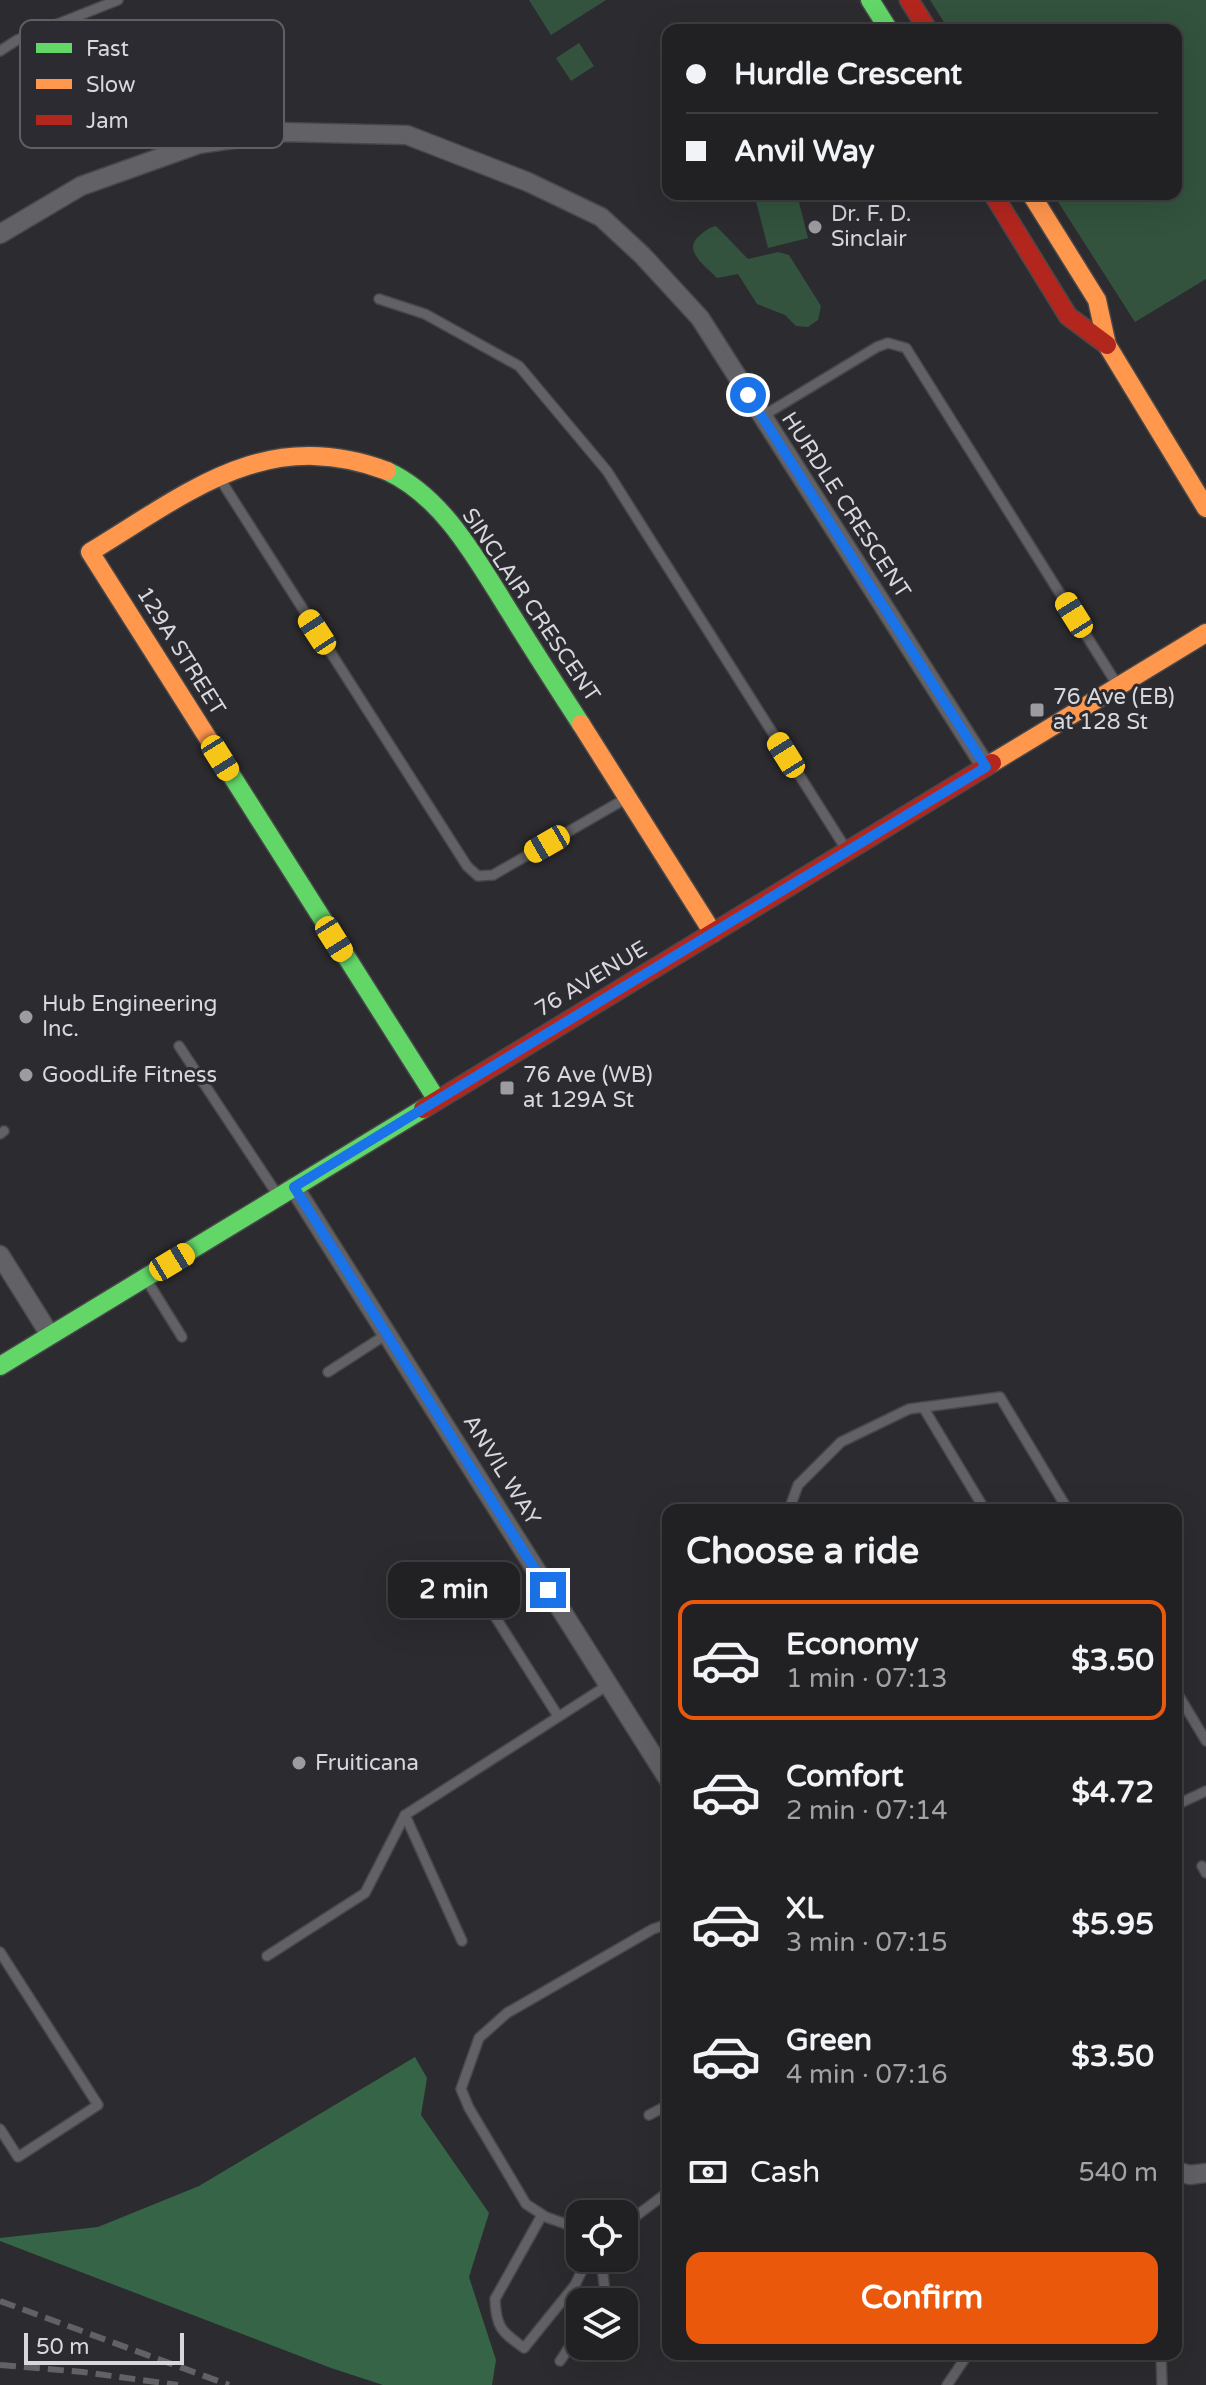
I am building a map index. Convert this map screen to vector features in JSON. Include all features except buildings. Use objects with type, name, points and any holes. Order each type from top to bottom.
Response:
[{"type":"main road","points":[[870,0],[885,24]]},
{"type":"main road","points":[[909,0],[924,24]]},
{"type":"main road","points":[[997,200],[1068,316],[1107,345]]},
{"type":"main road","points":[[1035,200],[1097,300],[1107,345],[1206,508]]},
{"type":"main road","name":"SINCLAIR CRESCENT","points":[[90,552],[218,476],[264,459],[322,455],[356,461],[400,477],[436,507],[471,551],[713,933]]},
{"type":"main road","name":"129A STREET","points":[[90,552],[437,1100]]},
{"type":"main road","name":"76 AVENUE","points":[[0,1366],[1206,633]]},
{"type":"street","name":"HURDLE CRESCENT","points":[[284,132],[407,135],[528,182],[601,217],[642,255],[700,318],[986,767]]},
{"type":"street","name":"HURDLE CRESCENT","points":[[0,234],[81,186],[188,148]]},
{"type":"street","name":"ANVIL WAY","points":[[286,1192],[387,1334],[662,1770]]},
{"type":"street","points":[[0,1255],[50,1335]]},
{"type":"street","points":[[1182,2173],[1206,2173]]},
{"type":"lane","points":[[68,20],[118,0]]},
{"type":"lane","points":[[0,51],[20,39]]},
{"type":"lane","points":[[379,299],[425,314],[519,366],[607,471],[847,851]]},
{"type":"lane","points":[[761,417],[877,347],[888,343],[906,348],[1118,686]]},
{"type":"lane","points":[[218,476],[467,866],[478,876],[493,875],[627,797]]},
{"type":"lane","points":[[179,1046],[286,1192]]},
{"type":"lane","points":[[145,1278],[182,1337]]},
{"type":"lane","points":[[328,1372],[387,1334]]},
{"type":"lane","points":[[791,1504],[798,1485],[841,1442],[909,1409],[1000,1397],[1064,1504]]},
{"type":"lane","points":[[923,1407],[981,1504]]},
{"type":"lane","points":[[465,1569],[558,1716]]},
{"type":"lane","points":[[267,1956],[365,1893],[405,1815],[608,1685]]},
{"type":"lane","points":[[1182,1701],[1206,1741]]},
{"type":"lane","points":[[1182,1802],[1206,1791]]},
{"type":"lane","points":[[405,1815],[462,1941]]},
{"type":"lane","points":[[566,2224],[542,2215],[526,2204],[483,2134],[461,2089],[479,2038],[507,2013],[662,1926]]},
{"type":"lane","points":[[0,1952],[98,2105],[18,2157],[0,2129]]},
{"type":"lane","points":[[649,2115],[662,2108]]},
{"type":"lane","points":[[638,2214],[662,2196]]},
{"type":"lane","points":[[542,2215],[495,2299],[502,2332],[524,2348],[575,2285],[581,2272]]},
{"type":"lane","points":[[560,2361],[566,2352]]},
{"type":"lane","points":[[947,2385],[964,2360]]},
{"type":"lane","points":[[1161,2360],[1162,2385]]},
{"type":"green space","points":[[529,0],[606,0],[551,35]]},
{"type":"green space","points":[[930,0],[1206,0],[1206,279],[1135,322],[1057,200],[1182,200],[1182,24],[945,24]]},
{"type":"green space","points":[[579,43],[594,66],[571,81],[556,58]]},
{"type":"green space","points":[[798,200],[808,238],[768,248],[756,201]]},
{"type":"green space","points":[[716,226],[748,259],[778,252],[789,255],[821,306],[818,320],[808,327],[796,326],[785,315],[757,304],[738,274],[717,278],[694,253],[693,247],[699,236]]},
{"type":"green space","points":[[415,2057],[427,2078],[421,2115],[489,2213],[469,2277],[496,2360],[492,2385],[383,2385],[0,2241],[0,2238],[98,2227],[199,2186]]},
{"type":"railway","points":[[0,2301],[229,2385]]},
{"type":"railway","points":[[0,2365],[178,2385]]},
{"type":"traffic: fast","points":[[870,0],[885,24]]},
{"type":"traffic: fast","points":[[387,471],[426,497],[458,533],[581,724]]},
{"type":"traffic: fast","points":[[211,743],[437,1100]]},
{"type":"traffic: fast","points":[[0,1366],[423,1109]]},
{"type":"traffic: slow","points":[[1035,200],[1097,300],[1107,345],[1206,508]]},
{"type":"traffic: slow","points":[[211,743],[90,552],[195,488],[230,472],[266,461],[303,456],[344,459],[387,471]]},
{"type":"traffic: slow","points":[[992,763],[1206,633]]},
{"type":"traffic: slow","points":[[581,724],[713,933]]},
{"type":"traffic: jam","points":[[909,0],[924,24]]},
{"type":"traffic: jam","points":[[997,200],[1068,316],[1107,345]]},
{"type":"traffic: jam","points":[[423,1109],[992,763]]},
{"type":"place","name":"Dr. F. D. Sinclair","points":[[815,227]]},
{"type":"place","name":"76 Ave (EB) at 128 St","points":[[1037,710]]},
{"type":"place","name":"Hub Engineering Inc.","points":[[26,1017]]},
{"type":"place","name":"GoodLife Fitness","points":[[26,1075]]},
{"type":"place","name":"76 Ave (WB) at 129A St","points":[[507,1088]]},
{"type":"place","name":"Fruiticana","points":[[299,1763]]},
{"type":"route","points":[[548,1590],[294,1187],[986,767],[748,395]]}]
